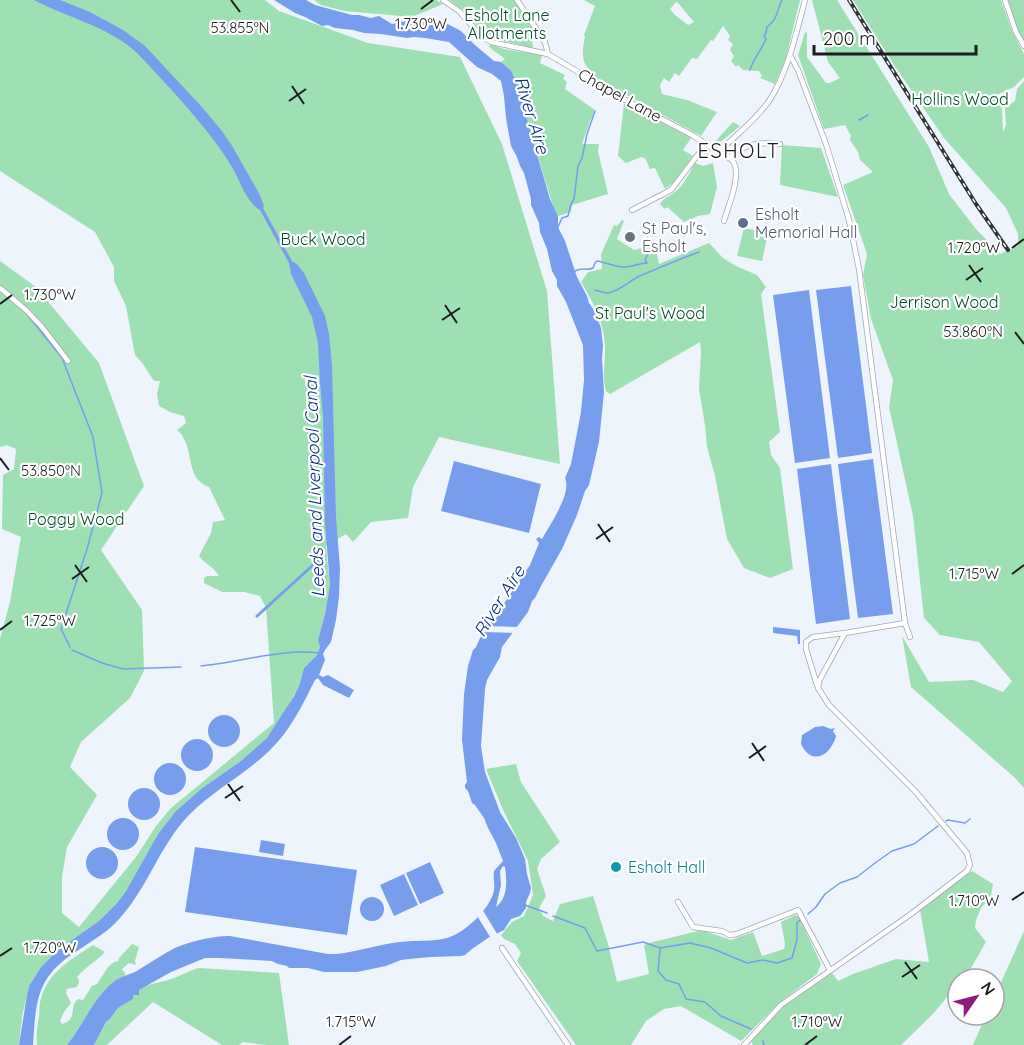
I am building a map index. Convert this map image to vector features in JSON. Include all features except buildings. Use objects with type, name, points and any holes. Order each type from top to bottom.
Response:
[{"type":"street","name":"Chapel Lane","points":[[442,0],[459,11],[481,36],[491,42],[548,54],[622,98],[716,150],[720,150],[729,158]]},
{"type":"street","points":[[517,0],[545,42],[548,54]]},
{"type":"street","points":[[720,150],[752,120],[768,102],[776,88],[790,54],[805,0]]},
{"type":"street","points":[[1005,0],[1016,32],[1024,46]]},
{"type":"street","points":[[790,54],[826,144],[847,212],[854,245],[905,623],[910,637]]},
{"type":"street","points":[[724,221],[736,174],[735,164],[729,158],[755,143],[780,144]]},
{"type":"street","points":[[632,210],[641,209],[671,190],[706,144]]},
{"type":"street","points":[[0,288],[42,327],[68,361]]},
{"type":"street","points":[[745,1045],[781,1005],[912,914],[967,871],[970,866],[967,854],[915,791],[829,705],[818,688],[810,664],[806,642],[813,637],[905,623]]},
{"type":"street","points":[[818,688],[819,681],[845,633]]},
{"type":"street","points":[[678,902],[693,927],[729,935],[798,910],[830,970]]},
{"type":"street","points":[[502,948],[568,1045]]},
{"type":"green space","name":"Buck Wood","points":[[0,0],[265,0],[279,11],[368,43],[460,57],[502,144],[547,291],[560,464],[439,437],[413,487],[408,518],[371,522],[353,542],[346,534],[326,546],[330,585],[318,640],[320,647],[317,655],[304,668],[299,686],[280,720],[257,749],[201,789],[176,811],[158,834],[117,903],[99,921],[59,949],[41,967],[29,986],[19,1045],[0,1045],[0,639],[10,602],[21,537],[2,529],[3,475],[14,469],[16,449],[7,445],[0,447],[0,261],[36,287],[99,363],[144,486],[101,550],[142,610],[144,671],[130,698],[81,742],[70,767],[97,795],[67,847],[62,877],[62,913],[79,927],[136,857],[171,808],[274,723],[266,608],[260,596],[244,592],[222,592],[204,583],[204,578],[207,576],[219,576],[199,556],[211,533],[213,522],[225,520],[209,487],[197,478],[186,444],[177,430],[186,423],[184,416],[159,406],[157,394],[160,381],[154,381],[135,355],[126,306],[114,281],[114,267],[95,232],[0,171]]},
{"type":"green space","points":[[314,0],[436,0],[443,4],[412,17],[344,11],[321,5]]},
{"type":"green space","name":"Esholt Lane Allotments","points":[[449,0],[515,0],[537,33],[532,39],[533,48],[495,39],[482,32],[464,11]]},
{"type":"green space","points":[[584,0],[800,0],[786,58],[775,84],[760,78],[762,76],[759,71],[743,70],[738,65],[736,67],[731,61],[734,56],[730,50],[733,44],[728,40],[730,36],[723,26],[713,41],[711,40],[697,59],[692,58],[679,76],[675,73],[669,82],[664,78],[660,85],[662,94],[687,100],[717,112],[701,136],[598,79],[588,69],[583,55],[584,35],[595,6]],"holes":[[[676,2],[694,22],[688,25],[675,15],[670,9]]]},
{"type":"green space","points":[[812,0],[837,0],[929,147],[949,194],[976,229],[1000,254],[1018,246],[1018,234],[1006,208],[944,138],[853,0],[1001,0],[1012,31],[1024,54],[1024,77],[1014,87],[994,96],[1002,109],[1003,132],[1006,125],[1005,108],[1015,101],[1017,89],[1024,81],[1024,788],[911,687],[902,636],[929,682],[973,680],[1003,692],[1012,681],[979,642],[940,635],[924,618],[913,516],[889,407],[893,380],[871,319],[863,275],[867,254],[843,185],[873,172],[860,160],[845,125],[824,129],[798,55],[805,32],[807,33],[807,57],[826,83],[840,78],[828,62]]},
{"type":"green space","points":[[1007,0],[1024,0],[1024,42],[1019,33]]},
{"type":"green space","points":[[490,44],[504,49],[542,55],[540,63],[565,75],[563,79],[567,82],[565,89],[595,110],[582,144],[599,144],[598,151],[608,194],[572,205],[571,212],[558,216],[516,82],[501,62],[505,59],[489,47]]},
{"type":"green space","points":[[624,104],[691,138],[683,150],[693,156],[674,182],[665,189],[655,168],[650,169],[645,158],[641,157],[626,163],[618,156]]},
{"type":"green space","points":[[733,122],[740,126],[718,144],[712,145]]},
{"type":"green space","points":[[782,145],[821,148],[838,197],[780,185]]},
{"type":"green space","points":[[695,163],[703,166],[713,163],[717,187],[710,214],[684,222],[660,204],[681,186]]},
{"type":"green space","name":"St Paul's Wood","points":[[622,220],[624,221],[617,239],[634,250],[655,245],[659,264],[709,243],[723,258],[757,275],[766,287],[761,294],[780,432],[769,442],[771,455],[780,468],[793,569],[770,578],[744,568],[727,539],[707,447],[699,389],[700,342],[610,394],[606,391],[605,349],[601,322],[581,282],[588,272],[602,269],[601,254],[614,225],[617,226]]},
{"type":"green space","points":[[744,228],[768,233],[762,261],[737,256]]},
{"type":"green space","points":[[516,764],[521,782],[560,842],[541,859],[537,869],[546,896],[539,908],[543,916],[553,921],[560,904],[593,896],[617,982],[649,974],[644,945],[702,930],[731,940],[753,932],[762,956],[784,949],[781,922],[795,915],[799,917],[821,964],[817,974],[780,1002],[741,1041],[681,1006],[664,1009],[646,1021],[631,1045],[576,1045],[517,961],[521,953],[515,944],[501,935],[512,922],[524,916],[533,895],[528,861],[486,769]]},
{"type":"green space","points":[[972,871],[993,884],[991,896],[981,908],[975,928],[986,942],[972,967],[946,967],[946,998],[901,1045],[753,1045],[751,1041],[784,1006],[832,973],[838,981],[896,959],[929,962],[920,910]]},
{"type":"green space","points":[[1024,931],[1024,1045],[973,1045],[981,1027],[1006,1027],[1006,971]]},
{"type":"green space","points":[[132,944],[139,947],[136,965],[129,963],[122,969],[126,975],[107,988],[99,997],[67,1045],[37,1045],[40,1000],[55,973],[93,945],[105,952],[77,977],[79,983],[77,986],[67,989],[66,993],[71,1003],[60,1021],[62,1024],[72,1016],[75,1002],[78,999],[83,1000],[108,967],[118,961]]},
{"type":"green space","points":[[198,968],[279,973],[289,1045],[243,1042],[239,1045],[222,1045],[153,1002],[107,1045],[94,1045],[106,1022],[118,1008],[133,999],[139,990]]},
{"type":"water","points":[[34,0],[60,0],[90,12],[123,30],[145,46],[202,107],[231,144],[260,195],[263,208],[292,261],[304,273],[325,316],[332,366],[336,518],[340,568],[336,620],[331,642],[323,654],[325,660],[319,675],[323,677],[328,675],[354,690],[349,698],[323,685],[318,678],[315,680],[296,717],[278,742],[251,766],[198,806],[179,827],[139,893],[120,918],[105,932],[53,970],[37,1003],[33,1045],[19,1045],[29,986],[41,967],[59,949],[99,921],[117,903],[158,834],[176,811],[267,738],[294,696],[304,668],[317,655],[330,585],[325,524],[323,417],[318,343],[312,317],[291,274],[289,263],[260,210],[249,199],[235,172],[208,132],[141,57],[113,35]]},
{"type":"water","name":"River Aire","points":[[274,0],[306,0],[315,5],[352,15],[371,18],[379,16],[392,24],[415,19],[444,22],[461,31],[494,61],[501,62],[511,71],[523,100],[550,199],[558,216],[558,227],[577,277],[601,328],[604,392],[599,442],[589,485],[562,549],[528,612],[502,647],[500,657],[487,680],[485,689],[481,746],[485,772],[500,812],[516,838],[525,859],[530,893],[526,908],[520,916],[511,919],[504,930],[461,956],[401,960],[386,966],[357,972],[324,972],[308,968],[289,968],[272,961],[205,958],[171,972],[139,990],[139,995],[134,995],[133,999],[118,1008],[106,1022],[94,1045],[67,1045],[94,1004],[112,983],[171,950],[192,942],[230,936],[336,954],[392,943],[447,938],[462,931],[483,912],[494,890],[494,871],[503,861],[484,818],[472,803],[465,788],[467,782],[462,740],[468,666],[473,650],[486,625],[500,615],[503,605],[530,565],[539,543],[536,539],[539,537],[542,539],[563,500],[565,478],[571,464],[581,412],[584,380],[583,345],[557,286],[539,223],[531,205],[524,173],[511,146],[501,81],[477,67],[449,42],[322,26]],"holes":[[[503,866],[505,867],[505,894],[496,907],[501,885],[500,871]]]},
{"type":"water","points":[[851,286],[872,453],[838,458],[816,290]]},
{"type":"water","points":[[809,290],[830,458],[795,463],[773,295]]},
{"type":"water","points":[[873,459],[893,614],[858,618],[838,464]]},
{"type":"water","points":[[454,461],[541,484],[529,533],[441,511]]},
{"type":"water","points":[[831,464],[850,619],[816,624],[797,469]]},
{"type":"water","points":[[322,555],[324,557],[257,618],[255,616]]},
{"type":"water","points":[[773,627],[800,630],[800,644],[798,644],[797,636],[773,633]]},
{"type":"water","points":[[224,715],[235,720],[240,731],[235,742],[224,747],[213,742],[208,731],[213,720]]},
{"type":"water","points":[[815,727],[835,728],[834,743],[821,756],[810,755],[801,744],[802,735]]},
{"type":"water","points":[[197,739],[208,744],[213,755],[208,766],[197,771],[186,766],[181,755],[186,744]]},
{"type":"water","points":[[170,763],[181,768],[186,779],[181,790],[170,795],[159,790],[154,779],[159,768]]},
{"type":"water","points":[[144,788],[155,793],[160,804],[155,815],[144,820],[133,815],[128,804],[133,793]]},
{"type":"water","points":[[123,818],[134,823],[139,834],[134,845],[123,850],[112,845],[107,834],[112,823]]},
{"type":"water","points":[[261,840],[285,844],[283,856],[259,852]]},
{"type":"water","points":[[102,847],[113,852],[118,863],[113,874],[102,879],[91,874],[86,863],[91,852]]},
{"type":"water","points":[[195,847],[357,870],[347,935],[185,912]]},
{"type":"water","points":[[430,862],[444,893],[420,904],[406,873]]},
{"type":"water","points":[[404,874],[418,905],[394,916],[380,885]]},
{"type":"water","points":[[372,897],[380,901],[384,909],[380,917],[372,921],[364,917],[360,909],[364,901]]},
{"type":"pier","points":[[483,626],[520,627],[517,633],[481,632]]},
{"type":"pier","points":[[482,909],[499,937],[492,940],[476,914]]},
{"type":"waterway","points":[[750,70],[766,39],[764,36],[767,27],[775,17],[782,0]]},
{"type":"waterway","points":[[558,227],[562,218],[568,216],[574,199],[578,166],[595,111]]},
{"type":"waterway","points":[[859,120],[868,115]]},
{"type":"waterway","points":[[575,271],[593,268],[597,261],[622,267],[647,263],[645,260],[652,246]]},
{"type":"waterway","points":[[595,290],[613,292],[638,277],[699,252]]},
{"type":"waterway","points":[[26,313],[62,358],[93,437],[102,493],[87,549],[61,629],[70,647]]},
{"type":"waterway","points":[[72,650],[123,669],[181,667]]},
{"type":"waterway","points":[[201,666],[291,652],[319,653]]},
{"type":"waterway","points":[[946,821],[965,823],[970,819]]},
{"type":"waterway","points":[[808,914],[825,894],[840,883],[857,877],[892,851],[914,844],[938,826]]},
{"type":"waterway","points":[[525,905],[547,913]]},
{"type":"waterway","points":[[553,916],[585,928],[597,951],[643,942],[660,948],[690,943],[711,948],[747,963],[763,960],[777,963],[792,958],[797,940],[797,923],[800,920]]},
{"type":"waterway","points":[[660,949],[658,971],[666,980],[679,984],[686,999],[705,1002],[721,1016],[751,1029]]},
{"type":"waterway","points":[[763,1041],[764,1045]]},
{"type":"railway","points":[[849,0],[976,204],[1008,250]]},
{"type":"place","name":"Esholt Memorial Hall","points":[[743,223]]},
{"type":"place","name":"St Paul's, Esholt","points":[[630,237]]},
{"type":"place","name":"Esholt Hall","points":[[616,867]]},
{"type":"district","name":"ESHOLT","points":[[739,150]]},
{"type":"park label","name":"Hollins Wood","points":[[960,99]]},
{"type":"park label","name":"Jerrison Wood","points":[[944,302]]},
{"type":"park label","name":"Poggy Wood","points":[[76,519]]},
{"type":"water label","name":"Leeds and Liverpool Canal","points":[[314,487]]}]
